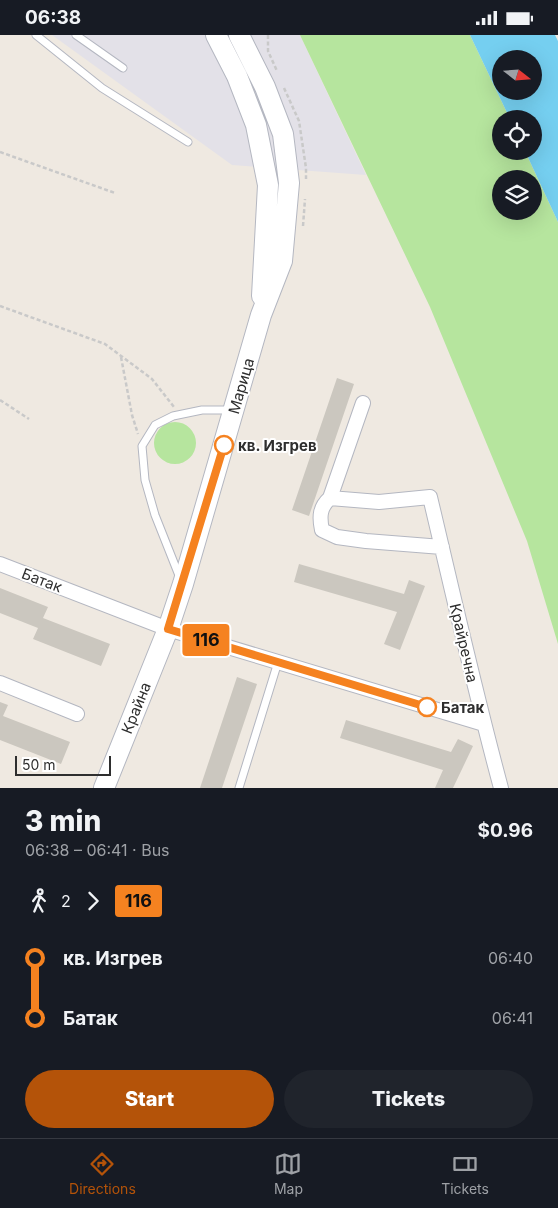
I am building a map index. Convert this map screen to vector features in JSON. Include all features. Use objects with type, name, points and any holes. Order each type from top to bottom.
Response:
[{"type":"street","name":"Марица","points":[[216,35],[237,76],[256,125],[268,185],[261,315]]},
{"type":"street","name":"Марица","points":[[168,629],[261,315],[282,261],[289,183],[283,133],[265,87],[239,35]]},
{"type":"street","points":[[363,403],[330,498],[322,506],[319,520],[322,530],[337,537],[442,547]]},
{"type":"street","name":"Крайречна","points":[[330,498],[378,502],[430,497],[501,788]]},
{"type":"street","name":"Батак","points":[[0,564],[168,629],[484,724]]},
{"type":"street","name":"Крайна","points":[[104,788],[168,629]]},
{"type":"street","points":[[0,683],[77,714]]},
{"type":"lane","points":[[36,35],[102,88],[188,142]]},
{"type":"lane","points":[[76,35],[123,68]]},
{"type":"lane","points":[[182,584],[155,515],[145,480],[142,446],[155,425],[180,415],[202,409],[234,411]]},
{"type":"lane","points":[[239,788],[278,662]]},
{"type":"path","points":[[0,152],[115,193]]},
{"type":"path","points":[[0,306],[105,344],[152,379],[180,415]]},
{"type":"path","points":[[120,356],[132,415],[142,446]]},
{"type":"path","points":[[0,400],[29,419]]},
{"type":"shaded area","points":[[52,35],[300,35],[366,175],[232,165]]},
{"type":"green space","points":[[300,35],[470,35],[492,81],[492,100],[501,100],[506,110],[492,110],[492,160],[529,160],[534,170],[492,170],[492,220],[542,220],[542,188],[558,222],[558,644],[527,541],[430,307]]},
{"type":"green space","points":[[175,422],[190,428],[196,443],[190,458],[175,464],[160,458],[154,443],[160,428]]},
{"type":"water","points":[[470,35],[555,35],[558,41],[558,222],[542,188],[542,170],[534,170],[529,160],[542,160],[542,110],[506,110],[501,100],[542,100],[542,50],[492,50],[492,81]]},
{"type":"building","points":[[337,378],[354,384],[309,516],[292,510]]},
{"type":"building","points":[[299,564],[404,594],[409,580],[425,586],[400,650],[384,644],[397,612],[294,582]]},
{"type":"building","points":[[0,588],[48,607],[43,618],[110,644],[101,666],[33,639],[38,628],[0,613]]},
{"type":"building","points":[[237,677],[257,684],[222,788],[200,788]]},
{"type":"building","points":[[0,702],[8,705],[3,716],[70,742],[61,764],[0,740]]},
{"type":"building","points":[[346,720],[451,752],[458,739],[473,746],[453,788],[435,788],[443,770],[340,738]]},
{"type":"bus line","name":"116","points":[[224,445],[168,629],[427,707]]},
{"type":"place","name":"кв. Изгрев","points":[[224,445]]},
{"type":"place","name":"Батак","points":[[427,707]]}]
